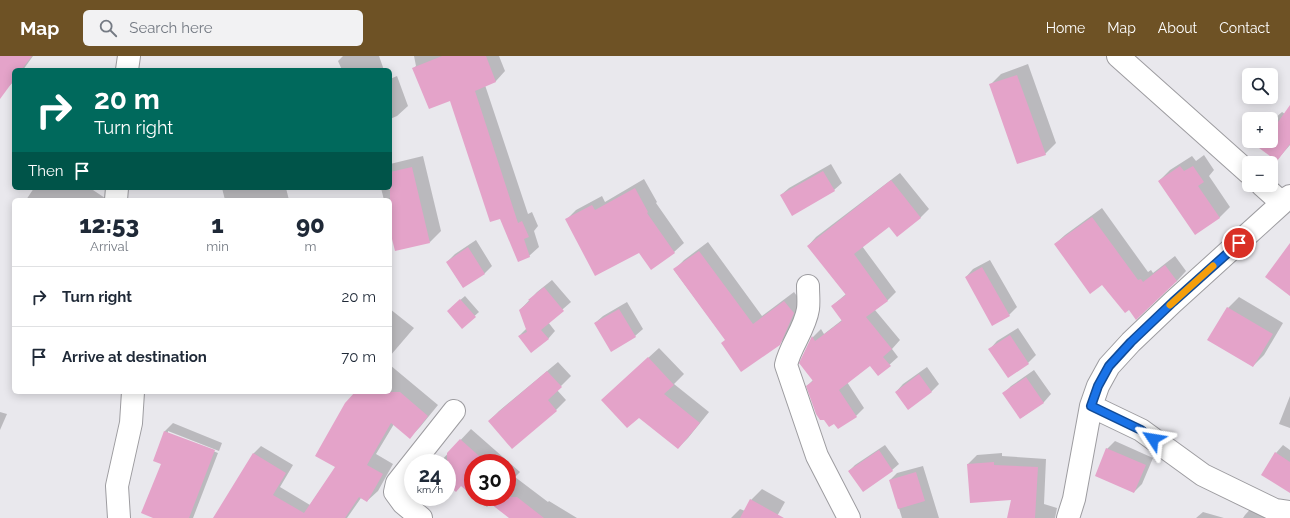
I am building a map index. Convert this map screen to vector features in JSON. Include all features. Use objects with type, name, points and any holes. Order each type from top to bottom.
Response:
[{"type":"street","points":[[127,68],[129,56]]},
{"type":"street","points":[[1118,56],[1242,167]]},
{"type":"street","points":[[1068,518],[1074,500],[1091,406],[1098,386],[1109,366],[1131,342],[1173,302],[1286,200],[1273,192]]},
{"type":"street","points":[[808,286],[808,309],[788,355],[786,365],[817,456],[849,518]]},
{"type":"street","points":[[119,518],[117,486],[131,423],[134,394]]},
{"type":"street","points":[[1091,406],[1141,430],[1203,475],[1275,510],[1290,512]]},
{"type":"street","points":[[421,518],[404,503],[395,492],[397,483],[454,411]]},
{"type":"building","points":[[0,56],[32,56],[23,68],[12,68],[12,83],[0,99]]},
{"type":"building","points":[[442,56],[486,56],[496,82],[475,91],[518,223],[522,221],[529,237],[524,239],[530,257],[518,262],[500,219],[490,222],[450,101],[429,109],[412,68]]},
{"type":"building","points":[[1017,75],[1046,155],[1017,164],[989,84]]},
{"type":"building","points":[[1290,105],[1290,144],[1278,160],[1278,156],[1270,156],[1259,148],[1278,148],[1278,122]]},
{"type":"building","points":[[1180,166],[1184,171],[1193,166],[1204,182],[1198,186],[1220,218],[1195,235],[1158,181]]},
{"type":"building","points":[[412,167],[430,243],[395,251],[392,239],[392,198],[390,198],[390,190],[392,190],[392,172]]},
{"type":"building","points":[[823,171],[835,191],[792,216],[780,195]]},
{"type":"building","points":[[891,180],[921,218],[897,237],[889,227],[854,254],[888,301],[866,317],[892,349],[883,357],[891,366],[878,376],[870,366],[839,390],[857,417],[838,429],[834,424],[829,427],[824,420],[820,420],[816,414],[806,386],[813,381],[799,363],[812,336],[815,341],[842,321],[831,306],[846,295],[807,246]]},
{"type":"building","points":[[635,188],[648,212],[647,213],[675,253],[651,270],[639,253],[595,276],[565,219],[592,205],[595,210]]},
{"type":"building","points":[[1092,217],[1138,280],[1141,279],[1143,282],[1165,265],[1177,281],[1136,320],[1129,310],[1125,313],[1102,285],[1090,294],[1054,244]]},
{"type":"building","points":[[1290,243],[1290,296],[1265,277]]},
{"type":"building","points":[[468,247],[485,274],[463,288],[446,262]]},
{"type":"building","points":[[699,251],[753,324],[784,301],[794,313],[780,345],[741,372],[721,343],[725,340],[673,269]]},
{"type":"building","points":[[982,267],[1010,316],[992,326],[965,277]]},
{"type":"building","points":[[544,287],[564,311],[541,330],[549,339],[531,353],[518,336],[527,332],[519,310],[530,301],[528,300]]},
{"type":"building","points":[[460,299],[476,317],[462,329],[447,311]]},
{"type":"building","points":[[1227,307],[1273,334],[1253,367],[1207,340]]},
{"type":"building","points":[[619,309],[636,337],[611,352],[594,323]]},
{"type":"building","points":[[1010,335],[1029,364],[1008,378],[988,349]]},
{"type":"building","points":[[648,357],[674,385],[664,394],[700,423],[678,449],[639,418],[627,428],[601,400]]},
{"type":"building","points":[[547,371],[562,387],[548,400],[557,411],[512,449],[488,421]]},
{"type":"building","points":[[919,374],[932,392],[908,410],[895,392]]},
{"type":"building","points":[[1026,377],[1044,403],[1020,419],[1002,393]]},
{"type":"building","points":[[392,392],[400,392],[428,416],[410,439],[391,423],[367,465],[383,474],[367,502],[359,497],[345,518],[213,518],[253,453],[286,473],[273,495],[304,513],[335,467],[315,456],[345,403],[353,394],[392,394]]},
{"type":"building","points":[[164,431],[215,450],[189,518],[153,518],[141,513],[161,464],[153,461]]},
{"type":"building","points":[[460,439],[477,454],[464,454],[464,488],[461,486],[456,492],[456,454],[447,453]]},
{"type":"building","points":[[1106,448],[1146,465],[1134,493],[1095,476]]},
{"type":"building","points":[[879,450],[893,471],[863,492],[848,471]]},
{"type":"building","points":[[1275,452],[1290,462],[1290,493],[1261,475]]},
{"type":"building","points":[[994,462],[994,465],[1038,467],[1035,518],[1007,518],[1011,500],[970,503],[967,464]]},
{"type":"building","points":[[916,472],[925,501],[898,509],[889,480]]},
{"type":"building","points":[[517,497],[544,518],[509,518],[494,506],[516,506]]},
{"type":"building","points":[[750,499],[784,518],[740,518]]},
{"type":"slow traffic","points":[[1170,305],[1213,266]]},
{"type":"route","points":[[1153,439],[1141,430],[1091,406],[1098,386],[1109,366],[1131,342],[1239,243]]}]
